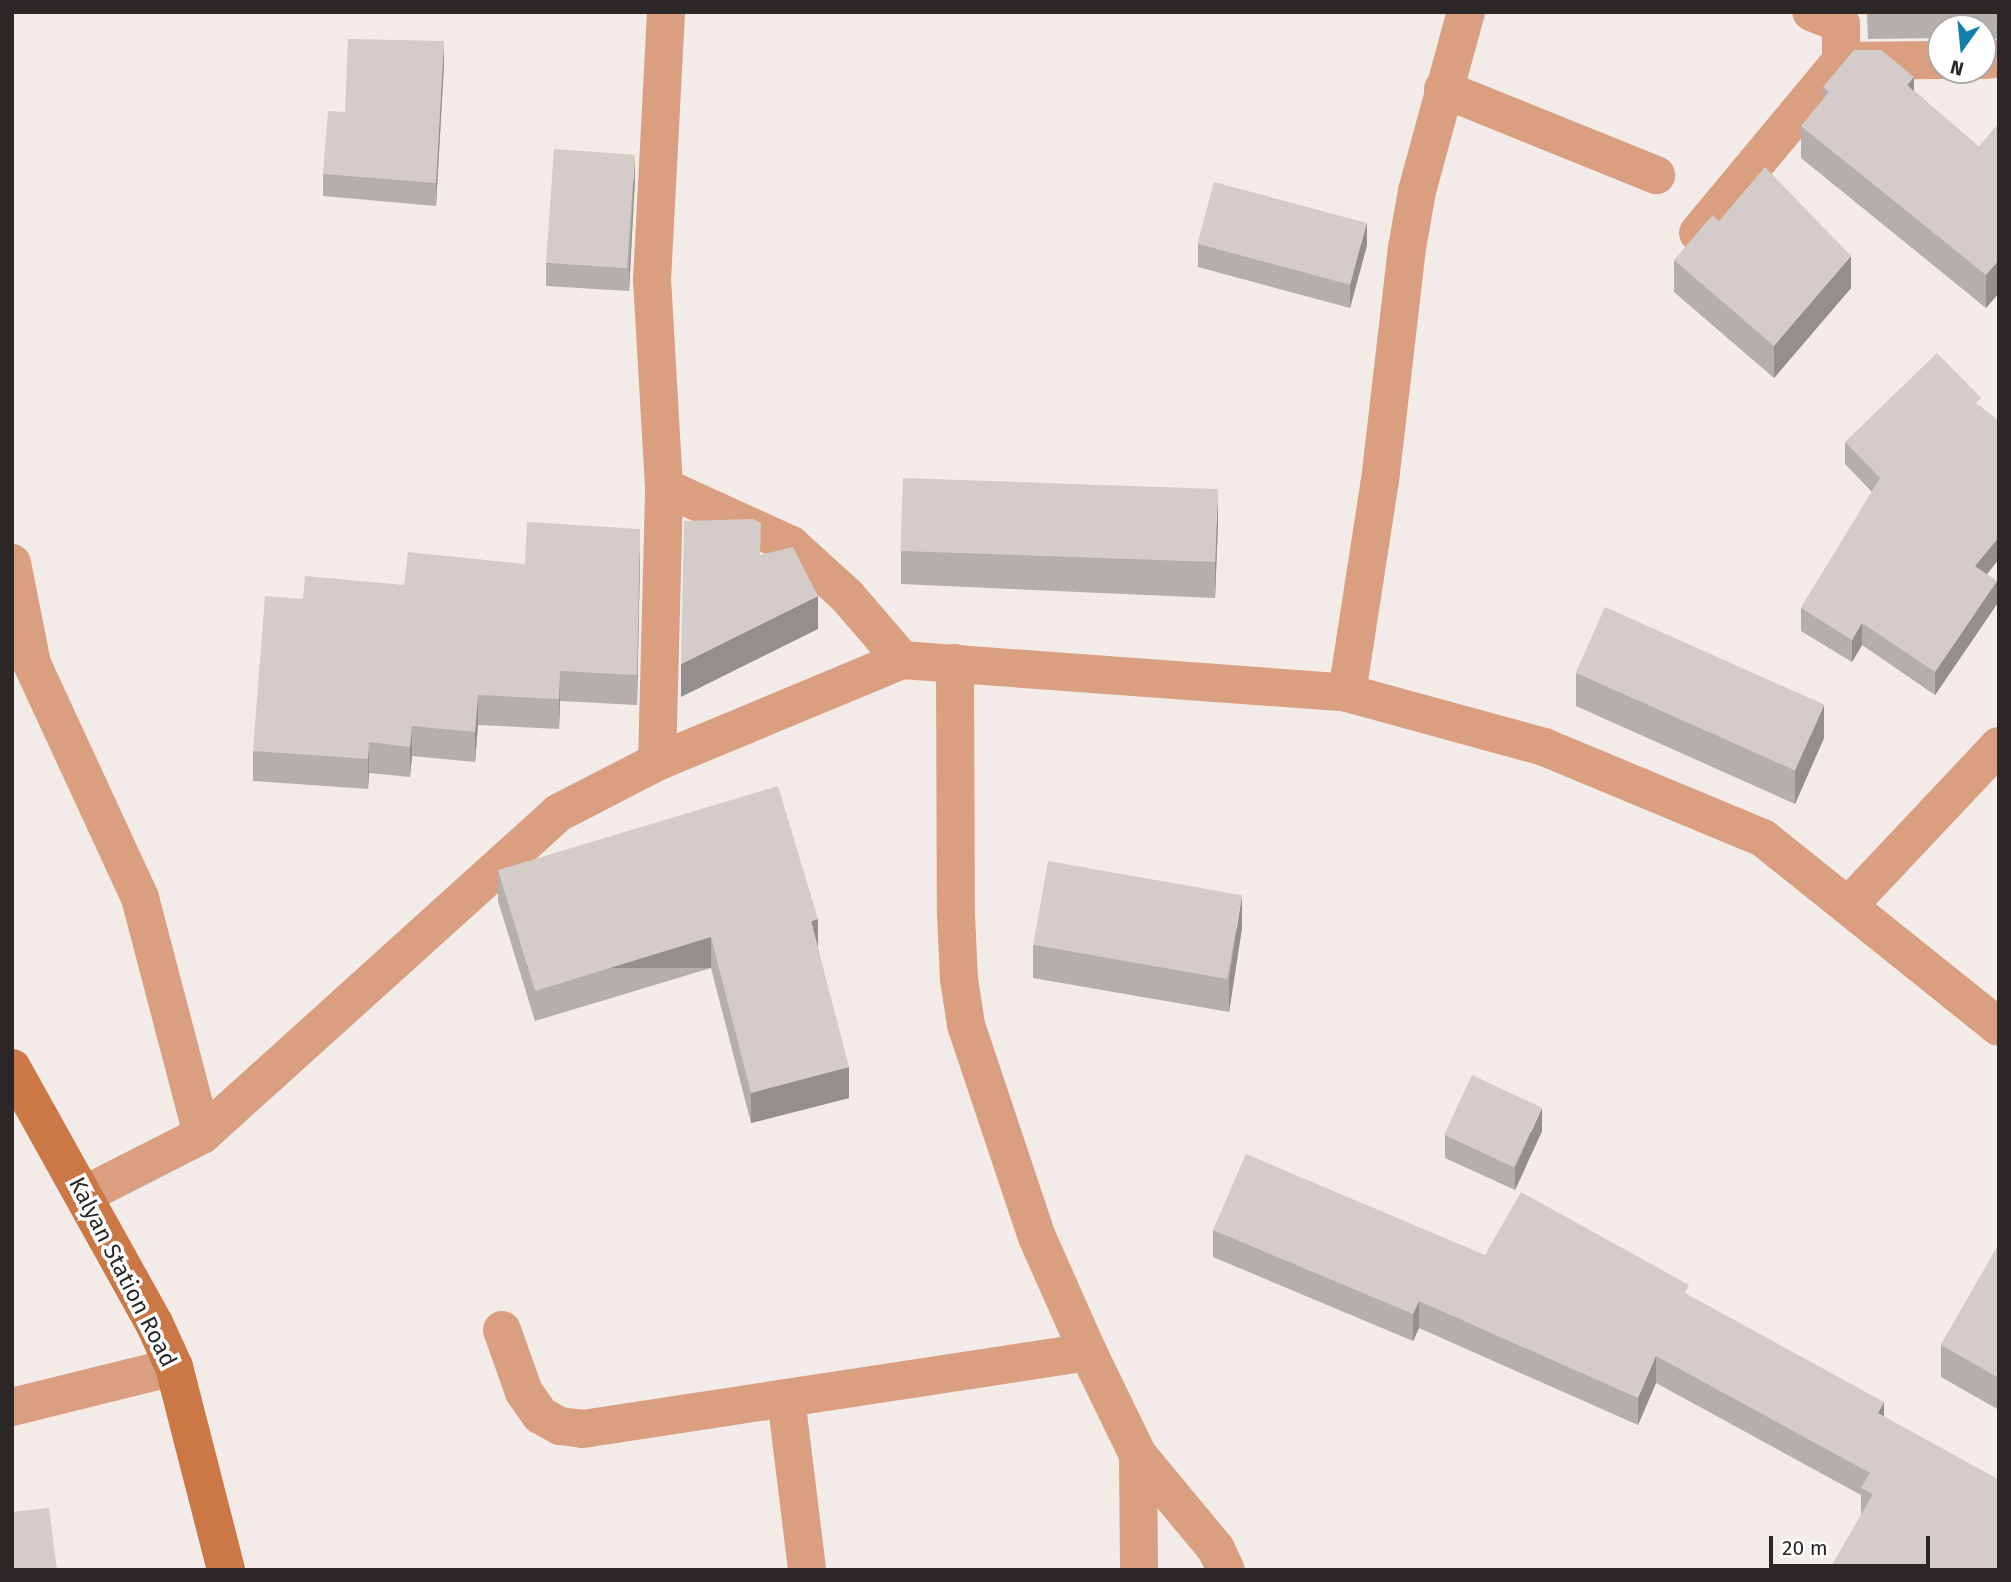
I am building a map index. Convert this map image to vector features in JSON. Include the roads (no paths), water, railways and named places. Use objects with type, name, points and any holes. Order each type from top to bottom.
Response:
[{"type":"street","points":[[657,762],[664,487],[652,280],[666,12]]},
{"type":"street","points":[[1347,693],[1380,481],[1407,248],[1417,191],[1466,12]]},
{"type":"street","points":[[1698,233],[1833,27],[1927,56]]},
{"type":"street","points":[[1443,89],[1656,175]]},
{"type":"street","points":[[664,487],[724,512],[791,545],[847,596],[902,660]]},
{"type":"street","points":[[12,563],[33,663],[140,898],[202,1135]]},
{"type":"street","points":[[84,1195],[202,1135],[558,813],[657,762],[902,660],[1347,693],[1544,747],[1763,838],[1999,1027]]},
{"type":"street","points":[[955,663],[956,914],[966,1025],[1037,1237],[1088,1352],[1138,1455],[1216,1549],[1226,1570]]},
{"type":"street","points":[[1848,906],[1999,746]]},
{"type":"street","name":"Kalyan Station Road","points":[[12,1068],[154,1323],[174,1367],[226,1570]]},
{"type":"street","points":[[502,1330],[523,1392],[540,1415],[560,1426],[583,1429],[1088,1352]]},
{"type":"street","points":[[12,1407],[174,1367]]},
{"type":"street","points":[[786,1398],[807,1570]]},
{"type":"street","points":[[1138,1455],[1139,1570]]}]
